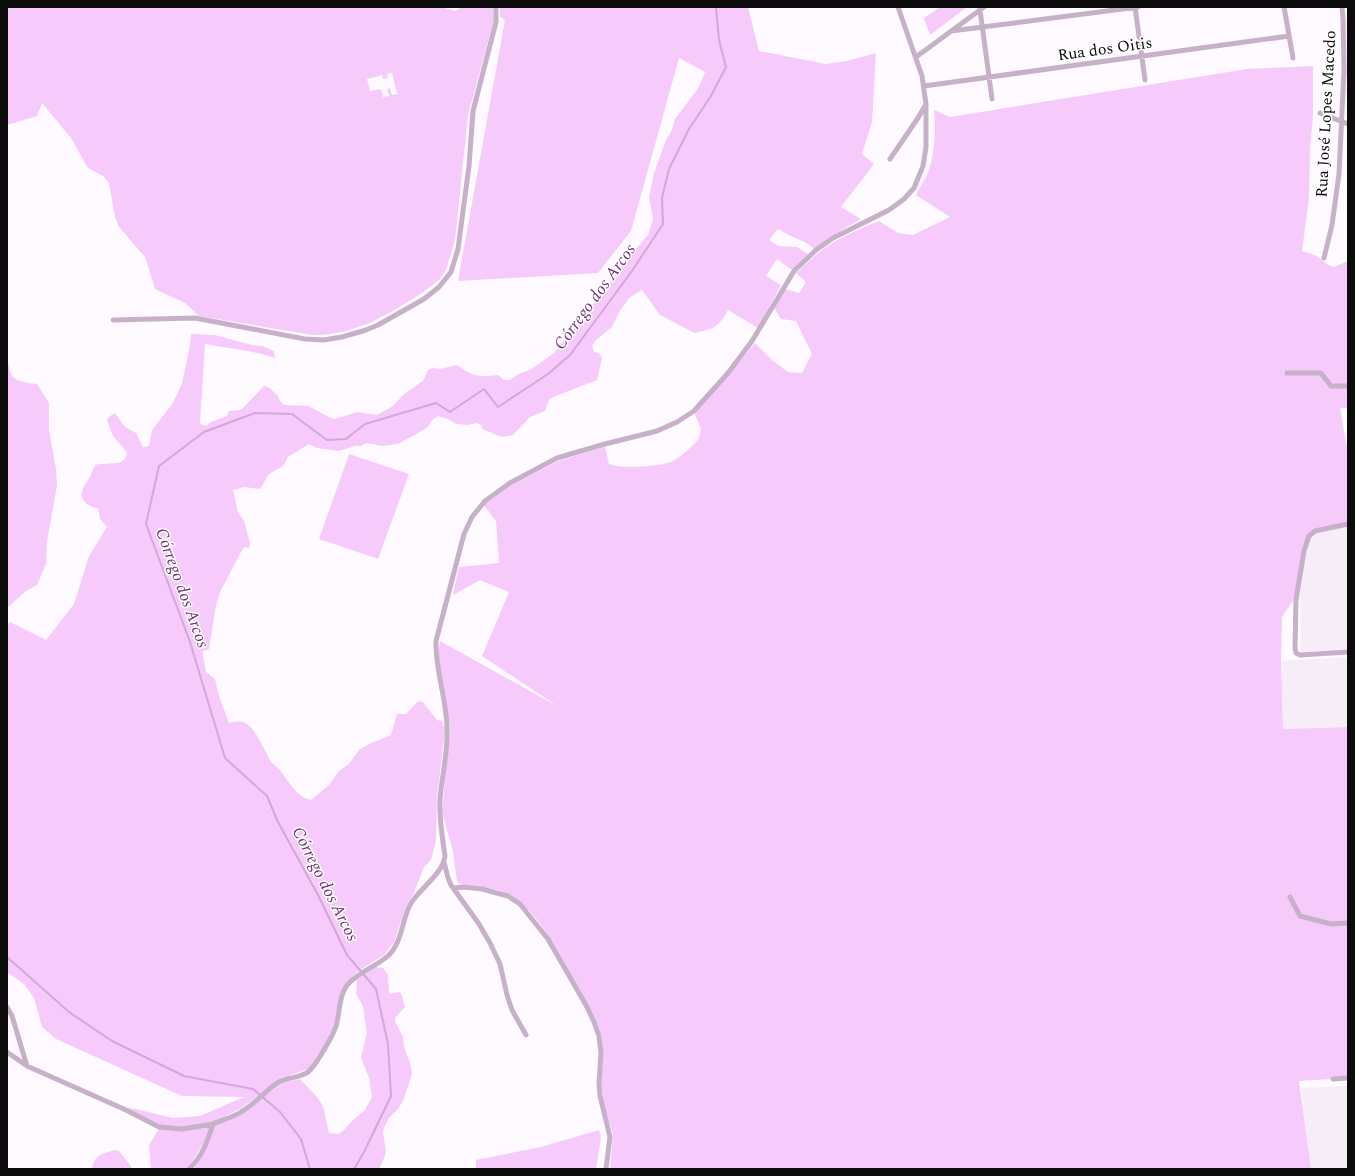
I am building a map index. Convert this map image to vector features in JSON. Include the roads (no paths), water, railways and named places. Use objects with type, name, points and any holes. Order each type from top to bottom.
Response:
[{"type":"street","points":[[113,320],[195,318],[305,339],[324,340],[342,337],[378,325],[424,299],[439,287],[451,272],[458,249],[469,166],[473,111],[496,22],[496,7]]},
{"type":"street","points":[[7,1052],[27,1066],[126,1110],[159,1127],[182,1129],[213,1124],[241,1112],[278,1083],[285,1079],[302,1075],[314,1066],[333,1035],[344,991],[349,983],[389,954],[397,944],[410,905],[440,869],[444,862],[445,856],[440,815],[440,799],[447,729],[436,655],[436,642],[464,534],[472,517],[485,501],[510,483],[548,462],[605,444],[657,431],[677,422],[694,410],[728,373],[752,340],[794,271],[816,250],[833,238],[889,210],[904,199],[914,188],[923,166],[926,147],[926,104],[924,86],[916,57],[898,7]]},
{"type":"street","points":[[950,31],[1136,7],[1145,80]]},
{"type":"street","points":[[1284,7],[1293,58]]},
{"type":"street","name":"Rua José Lopes Macedo","points":[[1324,258],[1332,225],[1339,174],[1341,122],[1346,70],[1346,20],[1342,7]]},
{"type":"street","points":[[916,57],[982,8]]},
{"type":"street","points":[[982,8],[982,26],[992,99]]},
{"type":"street","name":"Rua dos Oitis","points":[[924,86],[1289,36]]},
{"type":"street","points":[[890,160],[926,104]]},
{"type":"street","points":[[1320,113],[1348,124]]},
{"type":"street","points":[[1287,373],[1321,373],[1331,386],[1348,386]]},
{"type":"street","points":[[1348,524],[1314,531],[1309,536],[1304,550],[1296,600],[1295,648],[1296,653],[1300,655],[1348,652]]},
{"type":"street","points":[[444,862],[448,878],[480,924],[500,964],[512,1010],[526,1035]]},
{"type":"street","points":[[454,888],[464,887],[482,889],[508,896],[520,904],[548,939],[587,1007],[599,1036],[601,1053],[599,1083],[601,1107],[607,1122],[610,1137],[606,1169]]},
{"type":"street","points":[[1290,897],[1300,916],[1331,924],[1348,923]]},
{"type":"street","points":[[7,1006],[12,1016],[27,1066]]},
{"type":"street","points":[[1333,1079],[1348,1078]]},
{"type":"street","points":[[189,1169],[206,1144],[213,1124]]},
{"type":"waterway","name":"Córrego dos Arcos","points":[[354,1169],[364,1152],[391,1096],[388,1044],[376,989],[347,955],[318,895],[278,822],[267,796],[225,758],[190,642],[146,524],[159,466],[204,432],[255,413],[292,414],[327,440],[346,439],[365,424],[436,403],[450,412],[484,389],[498,407],[548,374],[570,355],[632,271],[663,224],[662,198],[669,169],[689,129],[711,96],[726,67],[719,40],[716,7]]},
{"type":"waterway","points":[[7,957],[69,1012],[112,1041],[184,1076],[253,1089],[280,1112],[301,1139],[310,1169]]}]
